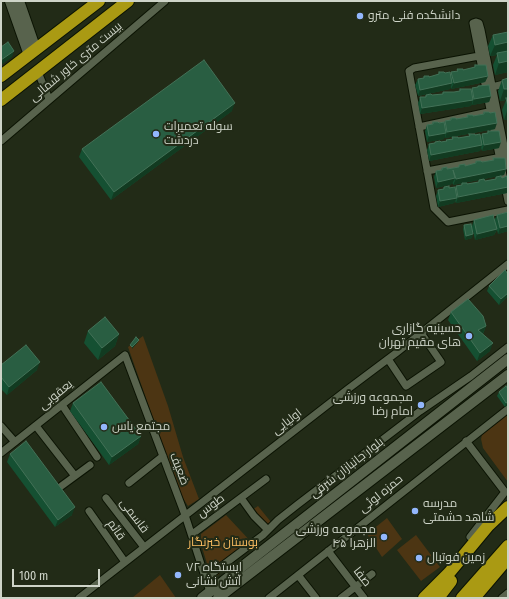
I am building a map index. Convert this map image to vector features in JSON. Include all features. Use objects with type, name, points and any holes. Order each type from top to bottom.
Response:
[{"type":"highway","points":[[1,76],[98,1]]},
{"type":"highway","points":[[1,100],[128,1]]},
{"type":"highway","points":[[424,598],[449,573],[488,526],[508,508]]},
{"type":"highway","points":[[438,598],[508,508]]},
{"type":"highway","points":[[462,598],[508,546]]},
{"type":"highway","points":[[474,598],[508,558]]},
{"type":"main road","points":[[10,1],[32,53]]},
{"type":"main road","points":[[20,1],[32,53]]},
{"type":"main road","name":"بلوار جانبازان شرقی","points":[[206,595],[508,359]]},
{"type":"main road","name":"بلوار جانبازان شرقی","points":[[222,596],[508,375]]},
{"type":"street","name":"بیست متری خاور شمالی","points":[[1,141],[166,1]]},
{"type":"street","points":[[508,166],[503,157],[494,111],[479,56],[473,23],[476,22],[479,23],[487,43],[494,111],[500,128],[503,157],[508,201]]},
{"type":"street","points":[[479,56],[414,68],[409,71],[427,171],[434,208],[448,222],[508,210]]},
{"type":"street","points":[[38,72],[49,99]]},
{"type":"street","points":[[492,87],[508,83]]},
{"type":"street","points":[[419,127],[494,111]]},
{"type":"street","points":[[500,128],[508,126]]},
{"type":"street","points":[[427,171],[503,157]]},
{"type":"street","name":"اولیایی","points":[[79,598],[388,359],[508,264]]},
{"type":"street","points":[[388,359],[406,386],[441,362],[421,333]]},
{"type":"street","points":[[206,578],[268,530],[297,505],[420,411],[471,376],[508,347]]},
{"type":"street","name":"یعقوبی","points":[[1,453],[125,355]]},
{"type":"street","name":"ضعیف","points":[[125,355],[185,515],[206,578],[206,595]]},
{"type":"street","points":[[62,405],[97,457]]},
{"type":"street","name":"حمزه لوئی","points":[[269,598],[508,409]]},
{"type":"street","points":[[1,426],[15,442]]},
{"type":"street","points":[[36,426],[75,476]]},
{"type":"street","points":[[466,441],[505,492],[470,537]]},
{"type":"street","points":[[129,482],[163,456]]},
{"type":"street","points":[[60,488],[90,465]]},
{"type":"street","name":"طوس","points":[[195,532],[266,479]]},
{"type":"street","name":"قاسمی","points":[[106,498],[144,547]]},
{"type":"street","name":"طوس","points":[[241,498],[254,516],[268,530]]},
{"type":"street","name":"قائم","points":[[89,511],[125,562]]},
{"type":"street","name":"صفا","points":[[328,551],[364,598]]},
{"type":"street","points":[[341,598],[372,574]]},
{"type":"street","points":[[298,575],[316,598]]},
{"type":"street","points":[[502,598],[508,593]]},
{"type":"green space","points":[[143,336],[168,406],[183,457],[199,499],[188,506],[179,492],[128,347]]},
{"type":"green space","points":[[508,410],[508,482],[483,448],[481,439],[483,431]]},
{"type":"green space","points":[[258,506],[271,522],[266,526],[252,510]]},
{"type":"green space","name":"بوستان خبرنگار","points":[[226,515],[254,545],[212,580],[201,544],[201,534]]},
{"type":"green space","name":"مجموعه ورزشی الزهرا ۴۵","points":[[387,518],[402,539],[382,557],[367,534]]},
{"type":"green space","name":"زمین فوتبال","points":[[416,535],[440,567],[421,581],[397,550]]},
{"type":"green space","points":[[160,575],[176,598],[132,598]]},
{"type":"building","points":[[508,32],[508,42],[495,45],[493,35]]},
{"type":"building","points":[[8,42],[14,51],[1,60],[1,47]]},
{"type":"building","points":[[508,51],[508,61],[499,63],[497,53]]},
{"type":"building","name":"سوله تعمیرات دردشت","points":[[204,60],[235,103],[114,192],[82,149]]},
{"type":"building","points":[[475,65],[486,65],[488,76],[454,83],[451,72],[458,71],[457,69],[463,70],[475,67]]},
{"type":"building","points":[[439,72],[450,72],[452,83],[420,90],[418,79],[424,78],[424,76],[429,77],[439,74]]},
{"type":"building","points":[[508,78],[508,89],[504,89],[502,80]]},
{"type":"building","points":[[489,85],[491,96],[474,99],[472,88]]},
{"type":"building","points":[[460,89],[471,89],[473,100],[422,108],[420,97],[426,97],[426,95],[431,94],[443,94],[443,92],[460,91]]},
{"type":"building","points":[[484,112],[495,112],[497,123],[447,132],[445,121],[451,120],[451,118],[456,119],[468,117],[467,115],[473,116],[484,114]]},
{"type":"building","points":[[433,122],[444,122],[446,133],[429,136],[427,125],[433,124]]},
{"type":"building","points":[[488,131],[499,131],[501,142],[484,145],[482,134],[488,133]]},
{"type":"building","points":[[469,134],[480,134],[482,145],[431,155],[429,144],[447,141],[446,140],[453,139],[452,137],[458,138],[470,136]]},
{"type":"building","points":[[493,158],[505,158],[506,169],[456,179],[453,170],[455,178],[438,182],[436,171],[442,170],[442,168],[447,167],[447,169],[459,167],[459,165],[465,164],[465,166],[476,163],[476,161],[482,162],[494,160]]},
{"type":"building","points":[[501,176],[502,178],[507,176],[508,187],[458,197],[456,186],[462,185],[462,183],[467,184],[479,182],[479,180],[484,179],[485,181],[496,179],[496,177]]},
{"type":"building","points":[[449,186],[449,188],[455,187],[457,198],[440,201],[438,190]]},
{"type":"building","points":[[508,212],[508,226],[500,228],[497,215]]},
{"type":"building","points":[[493,215],[497,229],[477,234],[474,220]]},
{"type":"building","points":[[471,224],[473,234],[466,236],[464,225]]},
{"type":"building","points":[[505,270],[508,274],[508,293],[501,299],[489,286]]},
{"type":"building","points":[[468,299],[483,316],[486,326],[478,330],[493,343],[480,353],[451,312]]},
{"type":"building","points":[[105,317],[119,334],[102,348],[88,331]]},
{"type":"building","points":[[136,337],[139,340],[132,347],[130,345]]},
{"type":"building","points":[[26,345],[40,362],[9,387],[1,377],[1,365]]},
{"type":"building","name":"مجتمع یاس","points":[[101,382],[141,436],[112,457],[73,403]]},
{"type":"building","points":[[506,386],[508,389],[508,402],[506,403],[499,392]]},
{"type":"building","points":[[26,441],[75,507],[58,520],[10,454]]},
{"type":"place","name":"دانشکده فنی مترو","points":[[360,16]]},
{"type":"place","name":"سوله تعمیرات دردشت","points":[[156,134]]},
{"type":"place","name":"حسینیه گازاری های مقیم تهران","points":[[469,336]]},
{"type":"place","name":"مجموعه ورزشی امام رضا","points":[[421,405]]},
{"type":"place","name":"مجتمع یاس","points":[[104,427]]},
{"type":"place","name":"مدرسه شاهد حشمتی","points":[[415,511]]},
{"type":"place","name":"مجموعه ورزشی الزهرا ۴۵","points":[[384,537]]},
{"type":"place","name":"زمین فوتبال","points":[[419,558]]},
{"type":"place","name":"ایستگاه ۷۲ آتش نشانی","points":[[178,575]]}]
